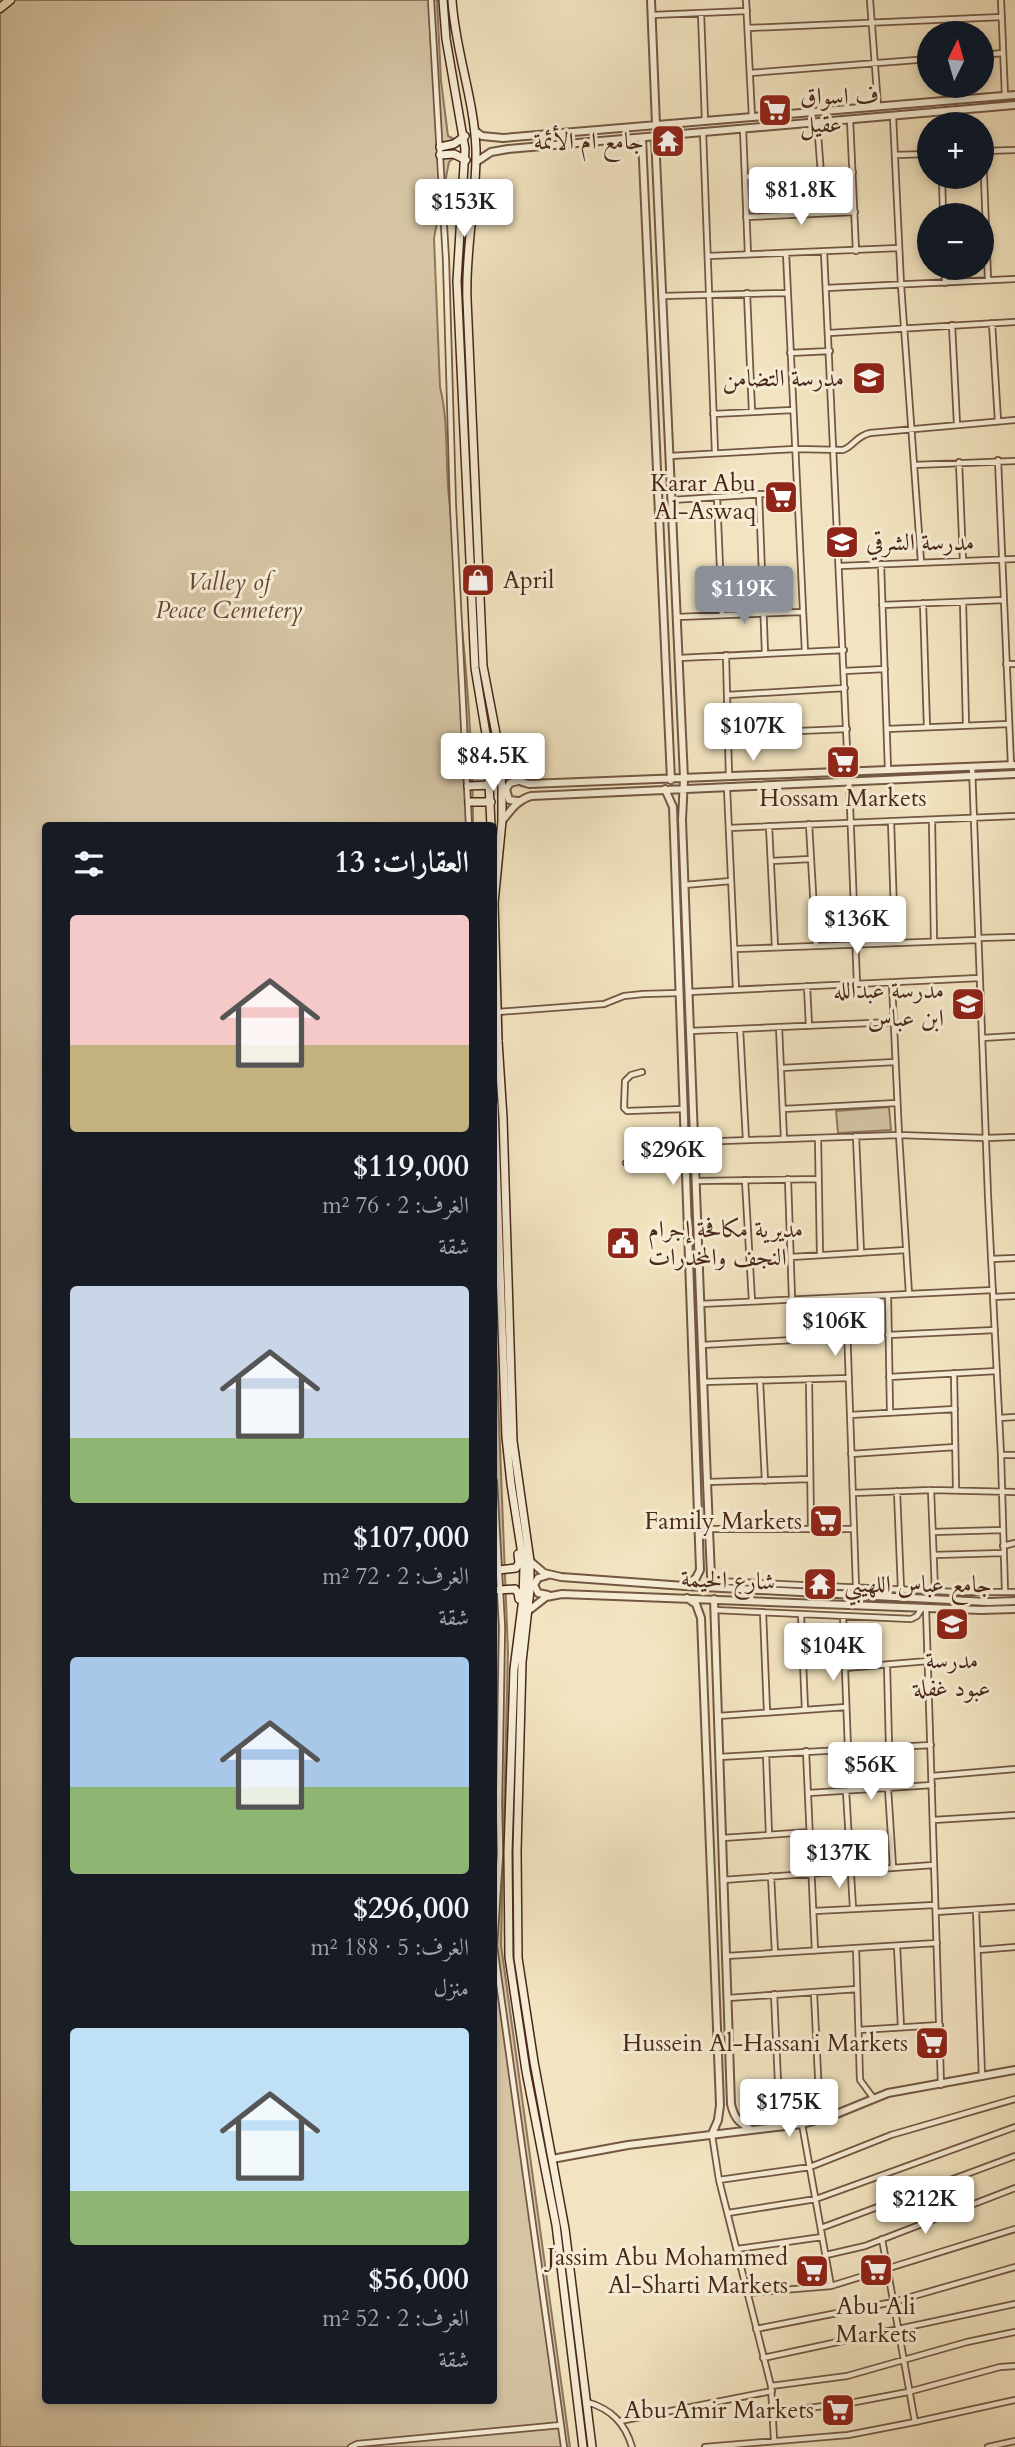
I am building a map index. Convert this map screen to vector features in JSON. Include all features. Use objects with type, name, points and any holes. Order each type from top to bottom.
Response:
[{"type":"main road","points":[[0,8],[10,0]]},
{"type":"main road","points":[[443,0],[448,45],[465,136],[466,160],[457,281],[475,668],[490,785],[491,822]]},
{"type":"main road","points":[[452,0],[457,43],[475,131],[476,162],[466,281],[483,666],[498,744],[502,821],[497,860]]},
{"type":"main road","points":[[448,45],[453,47],[457,43]]},
{"type":"main road","points":[[452,65],[457,60],[461,63]]},
{"type":"main road","points":[[440,151],[465,136]]},
{"type":"main road","points":[[440,151],[466,160]]},
{"type":"main road","points":[[460,222],[463,225],[470,223]]},
{"type":"main road","points":[[458,241],[462,239],[468,242]]},
{"type":"main road","points":[[479,698],[483,701],[488,697]]},
{"type":"main road","points":[[483,720],[485,716],[492,716]]},
{"type":"main road","points":[[468,786],[490,785]]},
{"type":"main road","points":[[469,802],[491,802]]},
{"type":"main road","points":[[497,1012],[513,1441],[530,1561],[517,1689],[518,1958],[531,2049],[552,2159],[565,2258],[583,2447]]},
{"type":"main road","points":[[497,1187],[506,1437],[510,1484],[524,1567],[525,1611]]},
{"type":"main road","points":[[498,1570],[512,1570],[517,1567],[520,1540]]},
{"type":"main road","points":[[499,1590],[516,1590],[525,1611]]},
{"type":"main road","points":[[517,1702],[508,1852],[509,1957],[526,2071],[565,2258]]},
{"type":"main road","points":[[567,2278],[592,2447]]},
{"type":"street","points":[[431,0],[446,260],[453,506],[470,822]]},
{"type":"street","points":[[651,0],[656,125]]},
{"type":"street","points":[[746,0],[752,117]]},
{"type":"street","points":[[870,0],[878,106]]},
{"type":"street","points":[[1001,0],[1005,96]]},
{"type":"street","points":[[652,15],[747,11]]},
{"type":"street","points":[[701,13],[705,121]]},
{"type":"street","points":[[748,28],[1002,17]]},
{"type":"street","points":[[994,54],[1003,53]]},
{"type":"street","points":[[750,73],[917,60]]},
{"type":"street","points":[[475,131],[487,137],[503,138],[1015,95]]},
{"type":"street","points":[[476,162],[489,154],[508,149],[1015,105]]},
{"type":"street","points":[[826,111],[823,118],[827,121]]},
{"type":"street","points":[[799,113],[803,120],[799,124]]},
{"type":"street","points":[[893,116],[901,285],[921,562]]},
{"type":"street","points":[[850,119],[856,251]]},
{"type":"street","points":[[817,122],[821,174]]},
{"type":"street","points":[[743,129],[748,255]]},
{"type":"street","points":[[703,132],[715,453]]},
{"type":"street","points":[[655,136],[684,779],[684,885],[709,1530],[712,1578],[719,1588]]},
{"type":"street","points":[[487,137],[480,140],[478,148],[481,153],[489,154]]},
{"type":"street","points":[[642,138],[671,780]]},
{"type":"street","points":[[994,151],[1015,150]]},
{"type":"street","points":[[895,155],[917,154]]},
{"type":"street","points":[[745,177],[853,172]]},
{"type":"street","points":[[645,203],[658,202]]},
{"type":"street","points":[[746,217],[855,212]]},
{"type":"street","points":[[708,256],[899,248]]},
{"type":"street","points":[[824,252],[849,772]]},
{"type":"street","points":[[786,253],[804,652]]},
{"type":"street","points":[[994,280],[1015,279]]},
{"type":"street","points":[[827,288],[988,280]]},
{"type":"street","points":[[747,293],[752,412]]},
{"type":"street","points":[[663,296],[788,293]]},
{"type":"street","points":[[829,333],[1015,322]]},
{"type":"street","points":[[992,323],[998,421]]},
{"type":"street","points":[[953,325],[957,424]]},
{"type":"street","points":[[790,353],[830,351]]},
{"type":"street","points":[[713,414],[793,410]]},
{"type":"street","points":[[670,456],[795,449],[833,450],[848,448],[862,434],[1015,420]]},
{"type":"street","points":[[498,744],[506,771],[518,781],[529,784],[1013,765],[1008,724],[998,460]]},
{"type":"street","points":[[914,465],[1015,461]]},
{"type":"street","points":[[959,462],[963,561]]},
{"type":"street","points":[[658,488],[671,488]]},
{"type":"street","points":[[672,500],[796,492]]},
{"type":"street","points":[[758,494],[765,653]]},
{"type":"street","points":[[717,497],[722,615]]},
{"type":"street","points":[[659,509],[672,509]]},
{"type":"street","points":[[840,566],[1015,559]]},
{"type":"street","points":[[881,564],[888,771]]},
{"type":"street","points":[[882,604],[1004,600]]},
{"type":"street","points":[[963,602],[967,725]]},
{"type":"street","points":[[923,603],[927,727]]},
{"type":"street","points":[[677,617],[803,612]]},
{"type":"street","points":[[679,658],[844,649]]},
{"type":"street","points":[[726,655],[729,778]]},
{"type":"street","points":[[1006,664],[1015,664]]},
{"type":"street","points":[[844,671],[885,669]]},
{"type":"street","points":[[727,695],[845,688]]},
{"type":"street","points":[[887,729],[1008,724]]},
{"type":"street","points":[[728,734],[847,729]]},
{"type":"street","points":[[985,766],[983,771],[986,775]]},
{"type":"street","points":[[963,767],[963,776]]},
{"type":"street","points":[[972,767],[1005,1592]]},
{"type":"street","points":[[502,821],[519,801],[531,796],[1015,774]]},
{"type":"street","points":[[762,776],[763,785]]},
{"type":"street","points":[[518,781],[510,783],[506,793],[509,800],[519,801]]},
{"type":"street","points":[[849,781],[857,984]]},
{"type":"street","points":[[727,787],[736,989]]},
{"type":"street","points":[[665,789],[673,807],[699,1574],[704,1578],[935,1591],[957,1596],[1015,1592]]},
{"type":"street","points":[[729,828],[1015,816]]},
{"type":"street","points":[[932,820],[934,941]]},
{"type":"street","points":[[891,821],[895,942]]},
{"type":"street","points":[[809,824],[816,945]]},
{"type":"street","points":[[769,826],[775,947]]},
{"type":"street","points":[[771,861],[811,859]]},
{"type":"street","points":[[684,885],[731,881]]},
{"type":"street","points":[[735,949],[1015,937]]},
{"type":"street","points":[[689,992],[979,978]]},
{"type":"street","points":[[892,983],[909,1294]]},
{"type":"street","points":[[807,986],[809,1026]]},
{"type":"street","points":[[497,1012],[604,1004],[624,996],[680,993]]},
{"type":"street","points":[[690,1031],[894,1022]]},
{"type":"street","points":[[779,1027],[784,1139]]},
{"type":"street","points":[[740,1029],[746,1140]]},
{"type":"street","points":[[982,1038],[1015,1037]]},
{"type":"street","points":[[781,1068],[895,1062]]},
{"type":"street","points":[[642,1072],[631,1075],[625,1081],[624,1108],[627,1111],[684,1109]]},
{"type":"street","points":[[783,1109],[897,1103]]},
{"type":"street","points":[[694,1142],[899,1135],[1015,1137]]},
{"type":"street","points":[[856,1136],[861,1253]]},
{"type":"street","points":[[818,1138],[820,1255]]},
{"type":"street","points":[[626,1163],[635,1156],[685,1152]]},
{"type":"street","points":[[686,1170],[691,1173],[695,1171]]},
{"type":"street","points":[[788,1179],[792,1299]]},
{"type":"street","points":[[695,1181],[818,1179]]},
{"type":"street","points":[[745,1180],[752,1301]]},
{"type":"street","points":[[687,1199],[696,1197]]},
{"type":"street","points":[[791,1256],[906,1250]]},
{"type":"street","points":[[991,1259],[1015,1258]]},
{"type":"street","points":[[700,1304],[993,1290]]},
{"type":"street","points":[[888,1295],[890,1412]]},
{"type":"street","points":[[993,1297],[1015,1296]]},
{"type":"street","points":[[846,1297],[856,1587]]},
{"type":"street","points":[[888,1335],[995,1330]]},
{"type":"street","points":[[702,1345],[848,1337]]},
{"type":"street","points":[[889,1377],[997,1371]]},
{"type":"street","points":[[954,1373],[956,1489]]},
{"type":"street","points":[[703,1382],[849,1378]]},
{"type":"street","points":[[809,1379],[811,1529]]},
{"type":"street","points":[[760,1381],[765,1480]]},
{"type":"street","points":[[850,1415],[955,1409]]},
{"type":"street","points":[[999,1418],[1015,1417]]},
{"type":"street","points":[[851,1454],[956,1447]]},
{"type":"street","points":[[1001,1455],[1015,1455]]},
{"type":"street","points":[[707,1482],[810,1479]]},
{"type":"street","points":[[853,1493],[956,1489],[1015,1492]]},
{"type":"street","points":[[931,1490],[935,1591]]},
{"type":"street","points":[[897,1491],[901,1589]]},
{"type":"street","points":[[709,1530],[854,1529]]},
{"type":"street","points":[[933,1532],[1003,1530]]},
{"type":"street","points":[[1003,1546],[1015,1543]]},
{"type":"street","points":[[497,1548],[502,1627],[500,1854],[497,1900]]},
{"type":"street","points":[[934,1555],[1004,1553]]},
{"type":"street","points":[[530,1561],[550,1575]]},
{"type":"street","points":[[684,1586],[699,1574]]},
{"type":"street","points":[[550,1575],[538,1578],[534,1585],[538,1593],[551,1595]]},
{"type":"street","name":"شارع الخيمة","points":[[550,1575],[719,1588],[911,1598],[957,1596],[1015,1601]]},
{"type":"street","points":[[525,1611],[551,1595]]},
{"type":"street","name":"شارع الخيمة","points":[[551,1595],[1015,1609]]},
{"type":"street","points":[[867,1595],[872,1601],[868,1605]]},
{"type":"street","points":[[687,1598],[700,1610],[702,1626],[720,2105],[712,2134],[719,2180],[771,2389],[774,2440]]},
{"type":"street","points":[[905,1607],[903,1602],[911,1598]]},
{"type":"street","points":[[714,1599],[731,2104],[734,2116],[750,2129]]},
{"type":"street","points":[[809,1603],[809,1614]]},
{"type":"street","points":[[715,1610],[913,1619],[924,1608]]},
{"type":"street","points":[[924,1608],[928,1661],[941,2085]]},
{"type":"street","points":[[763,1612],[767,1712]]},
{"type":"street","points":[[801,1614],[805,1710]]},
{"type":"street","points":[[843,1616],[848,1749]]},
{"type":"street","points":[[702,1626],[715,1626]]},
{"type":"street","points":[[803,1656],[844,1654]]},
{"type":"street","points":[[845,1668],[928,1661]]},
{"type":"street","points":[[887,1665],[889,1747]]},
{"type":"street","points":[[718,1716],[846,1707]]},
{"type":"street","points":[[719,1757],[930,1745]]},
{"type":"street","points":[[806,1751],[816,1951]]},
{"type":"street","points":[[766,1754],[769,1835]]},
{"type":"street","points":[[932,1776],[1015,1769]]},
{"type":"street","points":[[809,1793],[932,1785]]},
{"type":"street","points":[[888,1788],[893,1867]]},
{"type":"street","points":[[846,1791],[853,1909]]},
{"type":"street","points":[[933,1820],[1015,1815]]},
{"type":"street","points":[[710,1846],[716,1851],[722,1842],[810,1832]]},
{"type":"street","points":[[711,1879],[717,1874],[723,1879],[934,1865]]},
{"type":"street","points":[[771,1876],[775,1953]]},
{"type":"street","points":[[814,1911],[936,1905]]},
{"type":"street","points":[[936,1912],[1015,1907]]},
{"type":"street","points":[[976,1910],[982,2077]]},
{"type":"street","points":[[726,1956],[937,1943]]},
{"type":"street","points":[[897,1946],[901,2027]]},
{"type":"street","points":[[978,1950],[1015,1947]]},
{"type":"street","points":[[856,1948],[860,2080],[874,2099]]},
{"type":"street","points":[[497,1967],[564,2447]]},
{"type":"street","points":[[728,1998],[857,1989]]},
{"type":"street","points":[[814,1993],[819,2096],[829,2117]]},
{"type":"street","points":[[774,1994],[780,2126]]},
{"type":"street","points":[[859,2030],[940,2025]]},
{"type":"street","points":[[552,2159],[628,2145],[802,2124],[829,2117],[874,2099],[927,2085],[941,2085],[1015,2070],[1015,2077]]},
{"type":"street","points":[[719,2180],[810,2167],[891,2135],[1015,2099]]},
{"type":"street","points":[[720,2105],[726,2108],[731,2104]]},
{"type":"street","points":[[802,2124],[831,2286]]},
{"type":"street","points":[[728,2213],[816,2199],[1015,2127]]},
{"type":"street","points":[[821,2228],[1015,2157]]},
{"type":"street","points":[[826,2255],[882,2239],[1015,2188]]},
{"type":"street","points":[[747,2293],[831,2286],[1015,2229]]},
{"type":"street","points":[[737,2249],[822,2237]]},
{"type":"street","points":[[882,2239],[896,2330],[915,2423]]},
{"type":"street","points":[[756,2329],[892,2302],[1015,2267]]},
{"type":"street","points":[[763,2358],[1015,2304]]},
{"type":"street","points":[[620,2421],[847,2376],[967,2342],[1015,2332]]},
{"type":"street","points":[[773,2412],[850,2403],[908,2392],[1000,2367],[1015,2366]]},
{"type":"street","points":[[705,2447],[848,2435],[1015,2400]]},
{"type":"street","points":[[586,2402],[603,2407],[620,2421],[632,2447]]},
{"type":"street","points":[[351,2447],[357,2444],[561,2425]]},
{"type":"street","points":[[988,2447],[1015,2441]]},
{"type":"green space","name":"Valley of Peace Cemetery","points":[[14,0],[437,0],[441,81],[448,136],[454,139],[455,157],[449,162],[434,238],[440,387],[445,414],[448,484],[468,703],[473,822],[42,822],[42,2404],[497,2404],[497,1371],[508,1652],[501,1945],[570,2447],[0,2447],[0,12]]},
{"type":"green space","points":[[889,1107],[891,1130],[838,1133],[836,1111]]},
{"type":"place","name":"ف اسواق عقيل","points":[[775,110]]},
{"type":"place","name":"جامع ام الأئمة","points":[[668,141]]},
{"type":"place","name":"مدرسة التضامن","points":[[869,378]]},
{"type":"place","name":"Karar Abu Al-Aswaq","points":[[781,497]]},
{"type":"place","name":"مدرسة الشرقي","points":[[842,542]]},
{"type":"place","name":"April","points":[[478,580]]},
{"type":"place","name":"Hossam Markets","points":[[843,762]]},
{"type":"place","name":"مدرسة عبدالله ابن عباس","points":[[968,1004]]},
{"type":"place","name":"مديرية مكافحة إجرام النجف والمخدرات","points":[[623,1243]]},
{"type":"place","name":"Family Markets","points":[[826,1521]]},
{"type":"place","name":"جامع عباس اللهيبي","points":[[820,1584]]},
{"type":"place","name":"مدرسة عبود غفلة","points":[[952,1624]]},
{"type":"place","name":"Hussein Al-Hassani Markets","points":[[932,2043]]},
{"type":"place","name":"Abu Ali Markets","points":[[876,2270]]},
{"type":"place","name":"Jassim Abu Mohammed Al-Sharti Markets","points":[[812,2271]]},
{"type":"place","name":"Abu Amir Markets","points":[[838,2410]]}]
